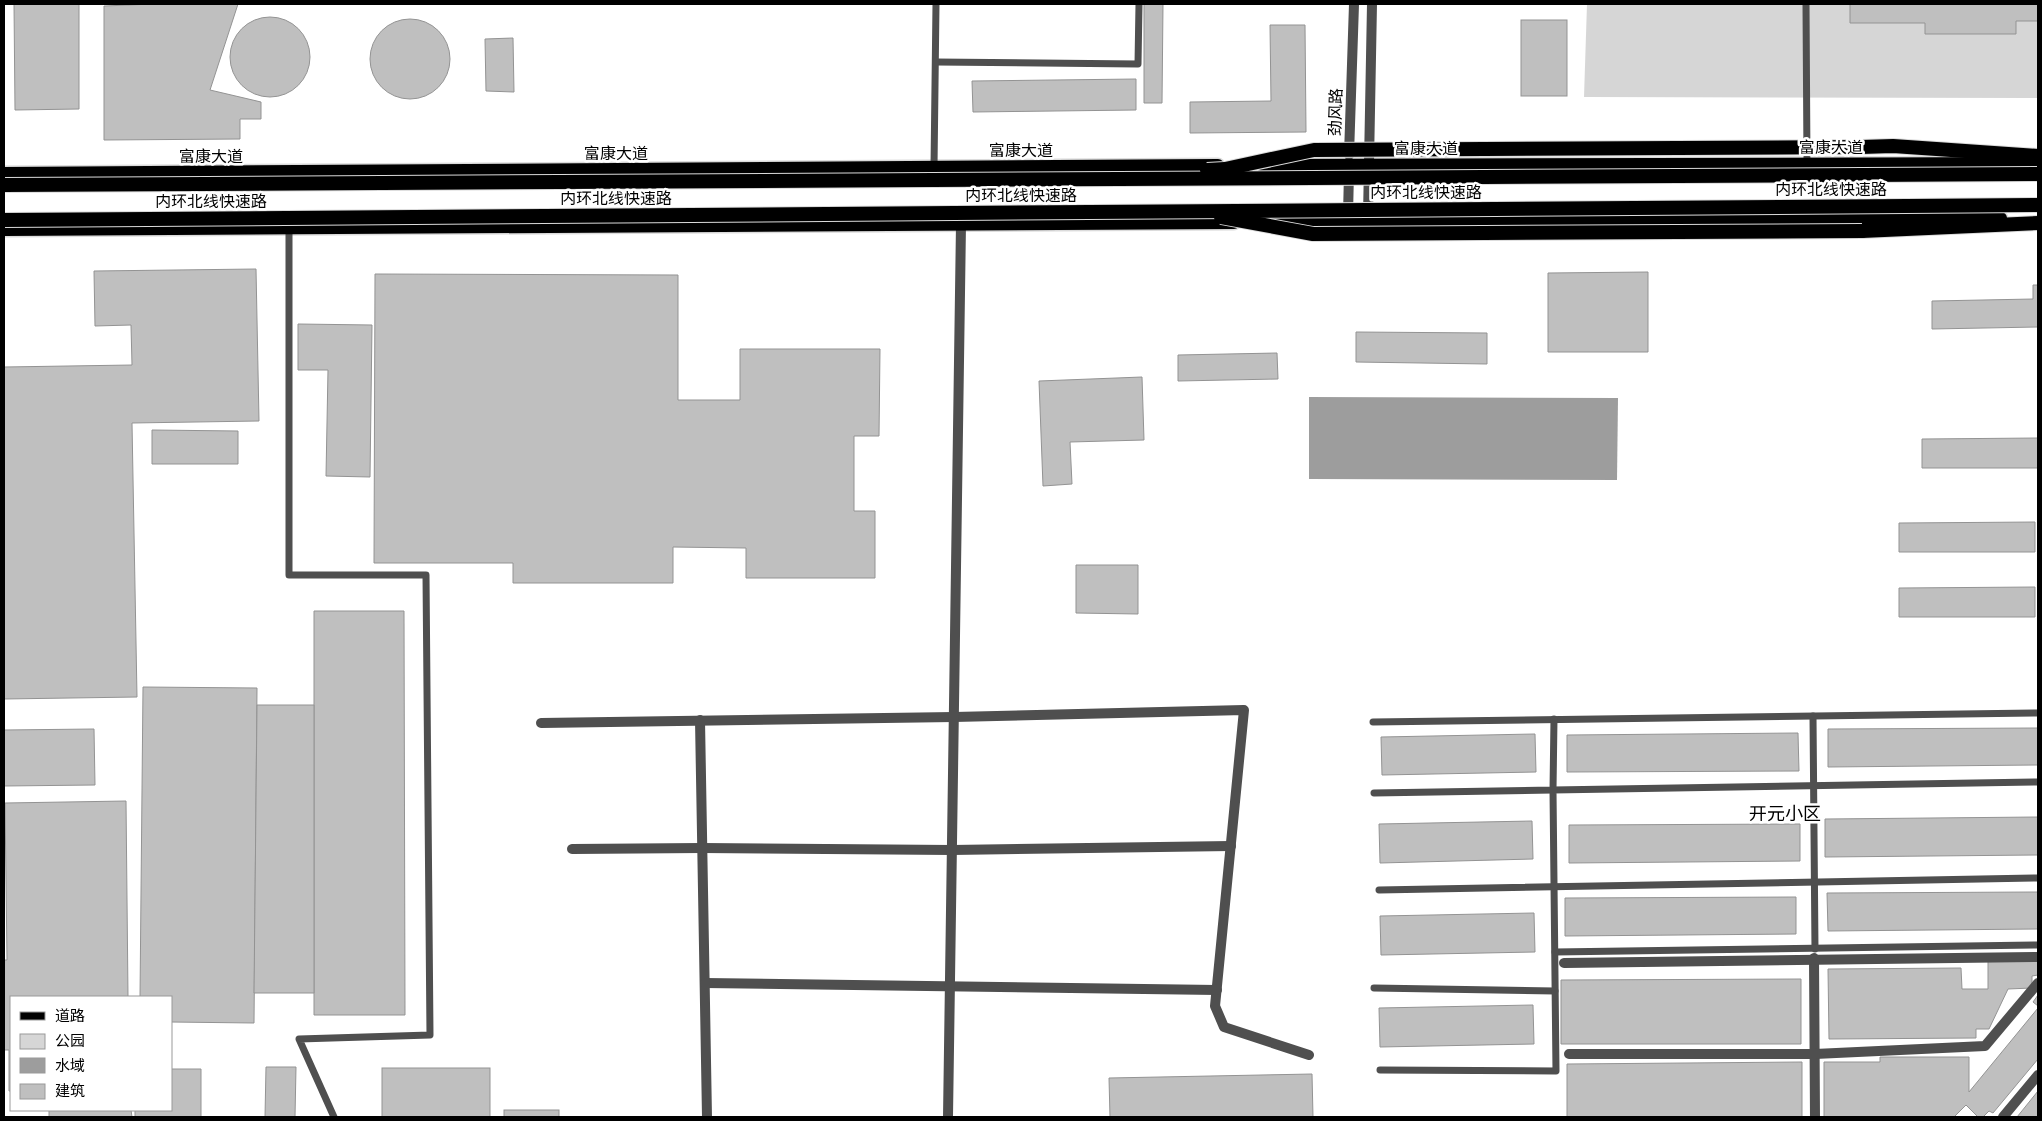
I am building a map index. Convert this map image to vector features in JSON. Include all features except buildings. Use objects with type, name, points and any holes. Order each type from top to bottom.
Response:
[{"type":"highway","points":[[1060,179],[1224,169],[1314,150],[1894,146],[2038,156]]},
{"type":"highway","name":"内环北线快速路","points":[[4,185],[2038,174]]},
{"type":"highway","name":"内环北线快速路","points":[[4,220],[2038,205]]},
{"type":"highway","points":[[1058,212],[1225,217],[1313,234],[1862,231],[2038,223]]},
{"type":"main road","name":"富康大道","points":[[4,173],[1349,164],[2038,162]]},
{"type":"main road","points":[[4,230],[2038,218]]},
{"type":"street","name":"劲风路","points":[[1348,222],[1354,4]]},
{"type":"street","name":"劲风路","points":[[1368,222],[1372,4]]},
{"type":"street","points":[[948,1117],[961,224]]},
{"type":"street","points":[[540,723],[954,717],[1244,710],[1216,1006],[1224,1027],[1309,1055]]},
{"type":"street","points":[[700,720],[707,1117]]},
{"type":"street","points":[[572,849],[952,850],[1231,846]]},
{"type":"street","points":[[1814,954],[1815,1117]]},
{"type":"street","points":[[1564,963],[1814,954],[2038,957]]},
{"type":"street","points":[[705,983],[950,988],[1217,990]]},
{"type":"street","points":[[1568,1054],[1815,1054],[1985,1046],[2038,983]]},
{"type":"street","points":[[2004,1117],[2038,1075]]},
{"type":"lane","points":[[934,167],[936,4]]},
{"type":"lane","points":[[936,62],[1138,64],[1139,4]]},
{"type":"lane","points":[[1806,4],[1807,163]]},
{"type":"lane","points":[[289,228],[289,575],[426,575],[430,1035],[300,1039],[334,1117]]},
{"type":"lane","points":[[1373,722],[2038,713]]},
{"type":"lane","points":[[1813,716],[1814,954]]},
{"type":"lane","points":[[1380,1070],[1556,1071],[1554,719]]},
{"type":"lane","points":[[1374,792],[2038,782]]},
{"type":"lane","points":[[1379,890],[2038,878]]},
{"type":"lane","points":[[1555,952],[1814,954],[2038,945]]},
{"type":"lane","points":[[1374,988],[1555,991]]},
{"type":"green space","points":[[1587,4],[2038,4],[2038,98],[1584,97]]},
{"type":"water","points":[[1309,397],[1618,398],[1617,480],[1309,479]]},
{"type":"district","name":"开元小区","points":[[1785,814]]}]
